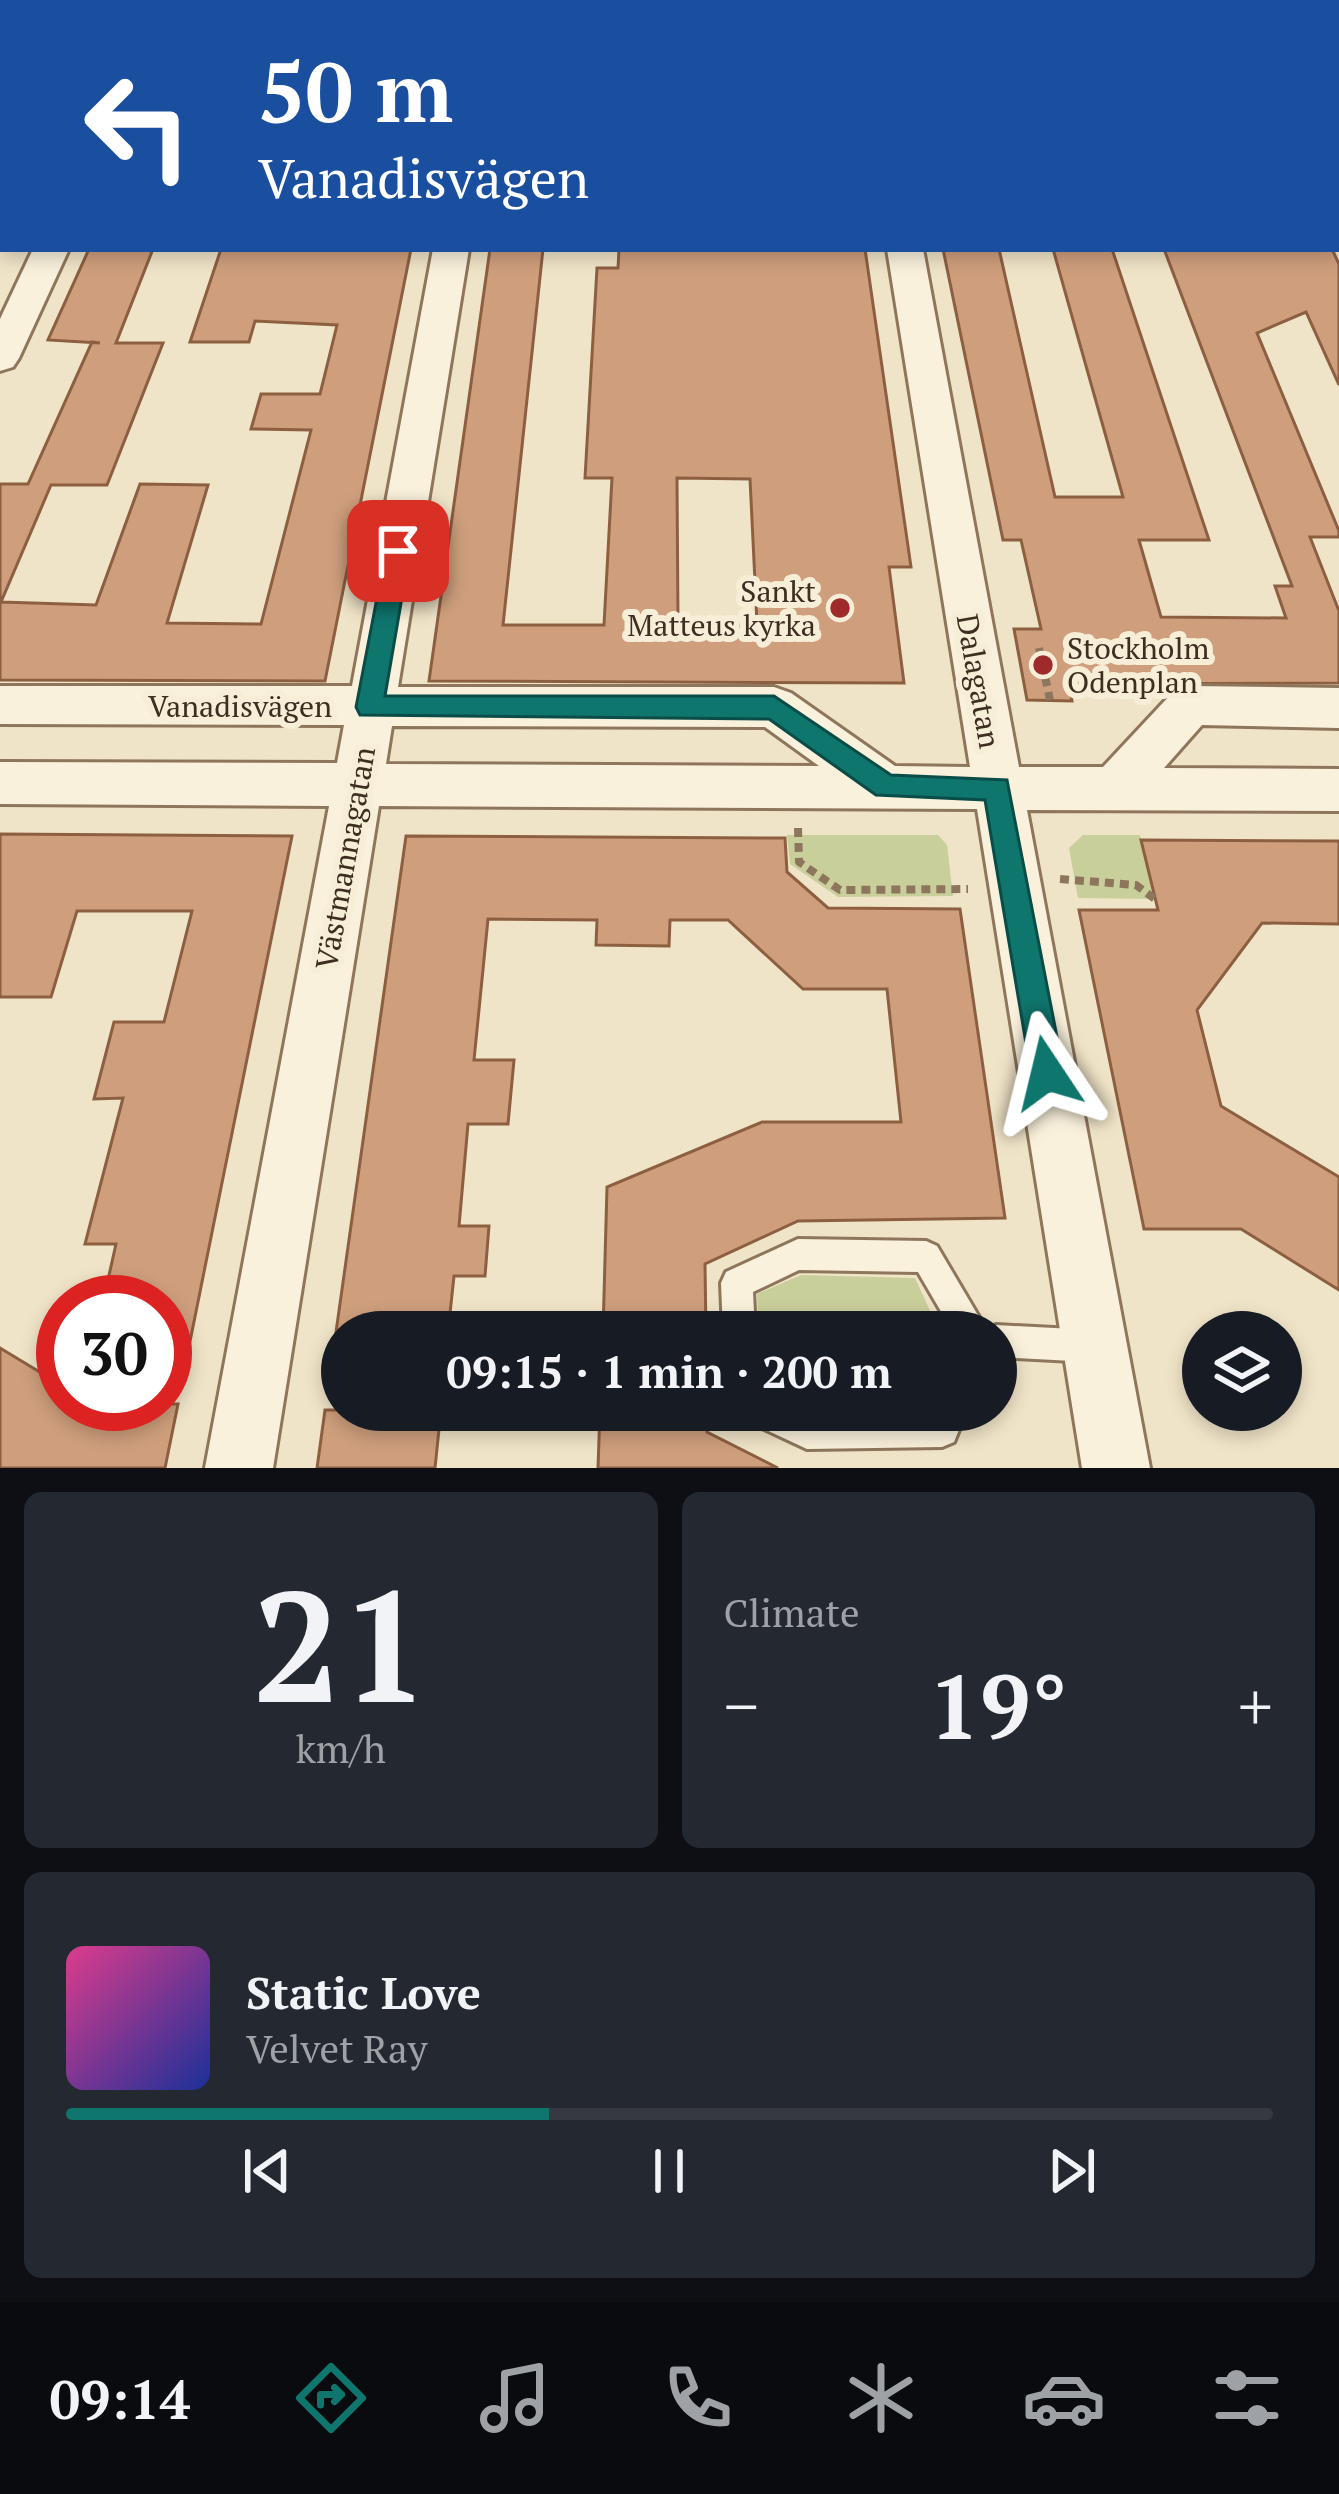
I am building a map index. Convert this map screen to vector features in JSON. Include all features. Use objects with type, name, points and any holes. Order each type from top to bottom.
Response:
[{"type":"street","points":[[0,358],[50,252]]},
{"type":"street","name":"Västmannagatan","points":[[238,1468],[450,252]]},
{"type":"street","name":"Dalagatan","points":[[906,252],[1116,1468]]},
{"type":"street","name":"Vanadisvägen","points":[[15,701],[774,707],[886,787]]},
{"type":"street","points":[[1115,788],[1191,705],[1339,707]]},
{"type":"street","points":[[0,783],[1339,790]]},
{"type":"lane","points":[[738,1311],[737,1283],[798,1254],[926,1258],[958,1311]]},
{"type":"lane","points":[[1017,1342],[1095,1346]]},
{"type":"lane","points":[[805,1431],[875,1431]]},
{"type":"path","points":[[1039,648],[1050,700]]},
{"type":"path","points":[[797,828],[799,862],[840,890],[968,889]]},
{"type":"path","points":[[1060,879],[1136,885],[1155,899]]},
{"type":"green space","points":[[787,835],[938,835],[947,845],[953,896],[838,897],[790,864]]},
{"type":"green space","points":[[1083,835],[1140,835],[1155,899],[1078,898],[1069,848]]},
{"type":"green space","points":[[801,1275],[915,1278],[930,1311],[757,1311],[757,1294]]},
{"type":"building","points":[[88,252],[152,252],[116,343],[163,343],[107,485],[51,485],[1,602],[96,605],[140,484],[208,485],[167,623],[261,624],[311,430],[251,429],[261,394],[320,394],[337,325],[255,321],[249,342],[190,342],[220,252],[410,252],[325,681],[0,680],[0,484],[28,484],[92,343],[48,340]]},
{"type":"building","points":[[490,252],[543,252],[503,625],[604,625],[612,478],[585,478],[597,268],[618,268],[619,252],[865,252],[911,567],[889,567],[904,683],[429,681]],"holes":[[[677,478],[750,479],[757,623],[678,622]]]},
{"type":"building","points":[[944,252],[1000,252],[1055,497],[1123,497],[1054,252],[1113,252],[1209,540],[1139,540],[1161,617],[1286,618],[1275,586],[1292,586],[1165,252],[1333,252],[1339,264],[1339,385],[1306,312],[1257,333],[1339,531],[1339,537],[1310,537],[1339,611],[1339,683],[1069,684],[1072,701],[1027,700],[1014,629],[1041,629],[1021,540],[1003,540]]},
{"type":"building","points":[[0,834],[292,836],[192,1332],[192,1275],[109,1275],[116,1244],[85,1244],[123,1098],[94,1099],[114,1022],[164,1022],[192,911],[77,911],[51,997],[0,997]]},
{"type":"building","points":[[406,836],[785,838],[787,872],[828,908],[960,909],[1005,1218],[798,1221],[705,1264],[706,1311],[604,1311],[607,1187],[762,1122],[901,1122],[887,989],[803,989],[728,920],[670,920],[669,946],[596,945],[597,920],[488,919],[474,1060],[514,1060],[508,1124],[468,1124],[459,1226],[489,1226],[485,1276],[454,1276],[450,1311],[339,1311]]},
{"type":"building","points":[[1141,840],[1339,841],[1339,924],[1262,923],[1197,1010],[1221,1106],[1339,1177],[1339,1290],[1241,1229],[1144,1229],[1079,910],[1158,910]]},
{"type":"building","points":[[0,1348],[36,1370],[36,1431],[173,1431],[165,1468],[0,1468]]},
{"type":"building","points":[[322,1431],[439,1431],[435,1468],[317,1468]]},
{"type":"building","points":[[599,1431],[707,1431],[778,1468],[598,1468]]},
{"type":"place","name":"Sankt Matteus kyrka","points":[[840,608]]},
{"type":"place","name":"Stockholm Odenplan","points":[[1043,665]]},
{"type":"route","points":[[398,551],[370,707],[774,707],[886,787],[998,788],[1047,1073]]}]
